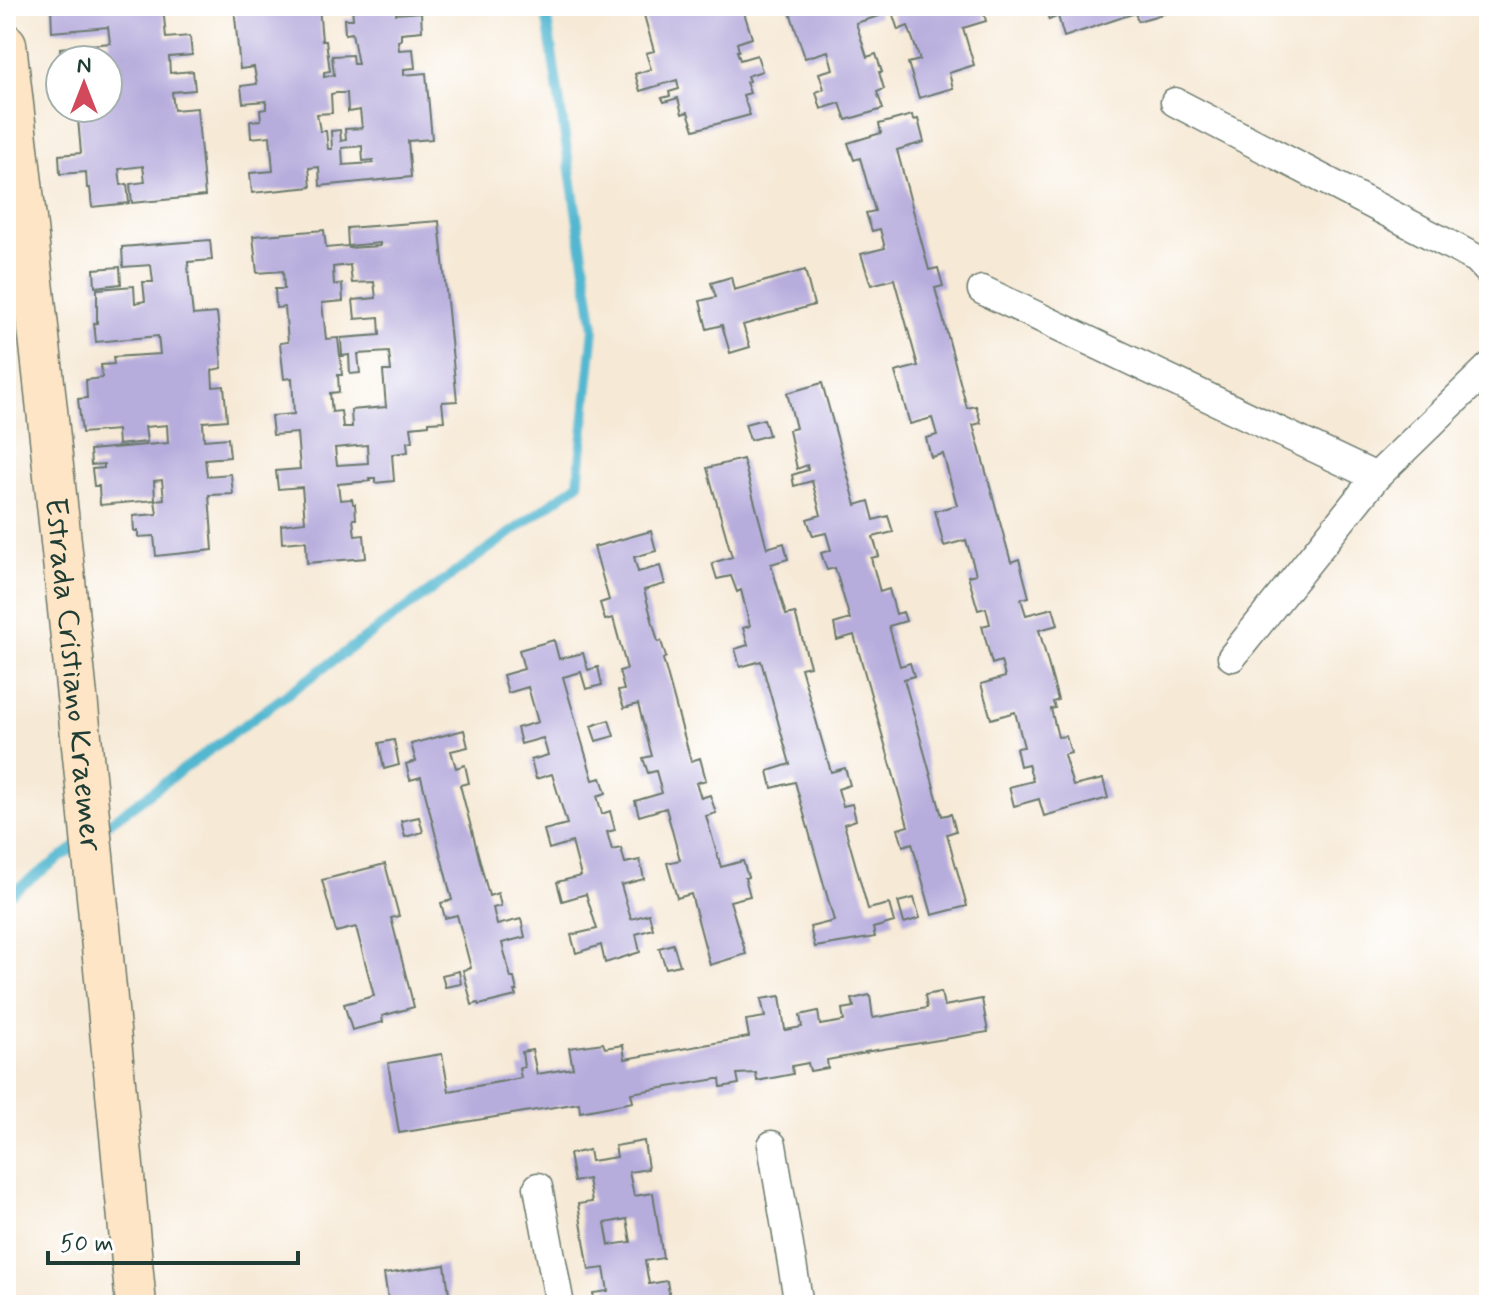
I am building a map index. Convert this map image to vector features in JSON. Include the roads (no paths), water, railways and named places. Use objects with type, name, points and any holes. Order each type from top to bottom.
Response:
[{"type":"main road","name":"Estrada Cristiano Kraemer","points":[[6,44],[29,243],[136,1305]]},
{"type":"street","points":[[1175,102],[1477,259],[1489,272]]},
{"type":"street","points":[[982,290],[1376,477]]},
{"type":"street","points":[[1232,657],[1376,477],[1489,367]]},
{"type":"street","points":[[772,1145],[799,1305]]},
{"type":"street","points":[[538,1187],[560,1305]]},
{"type":"waterway","points":[[102,828],[578,484],[594,328],[545,6]]},
{"type":"waterway","points":[[6,897],[82,842]]}]
